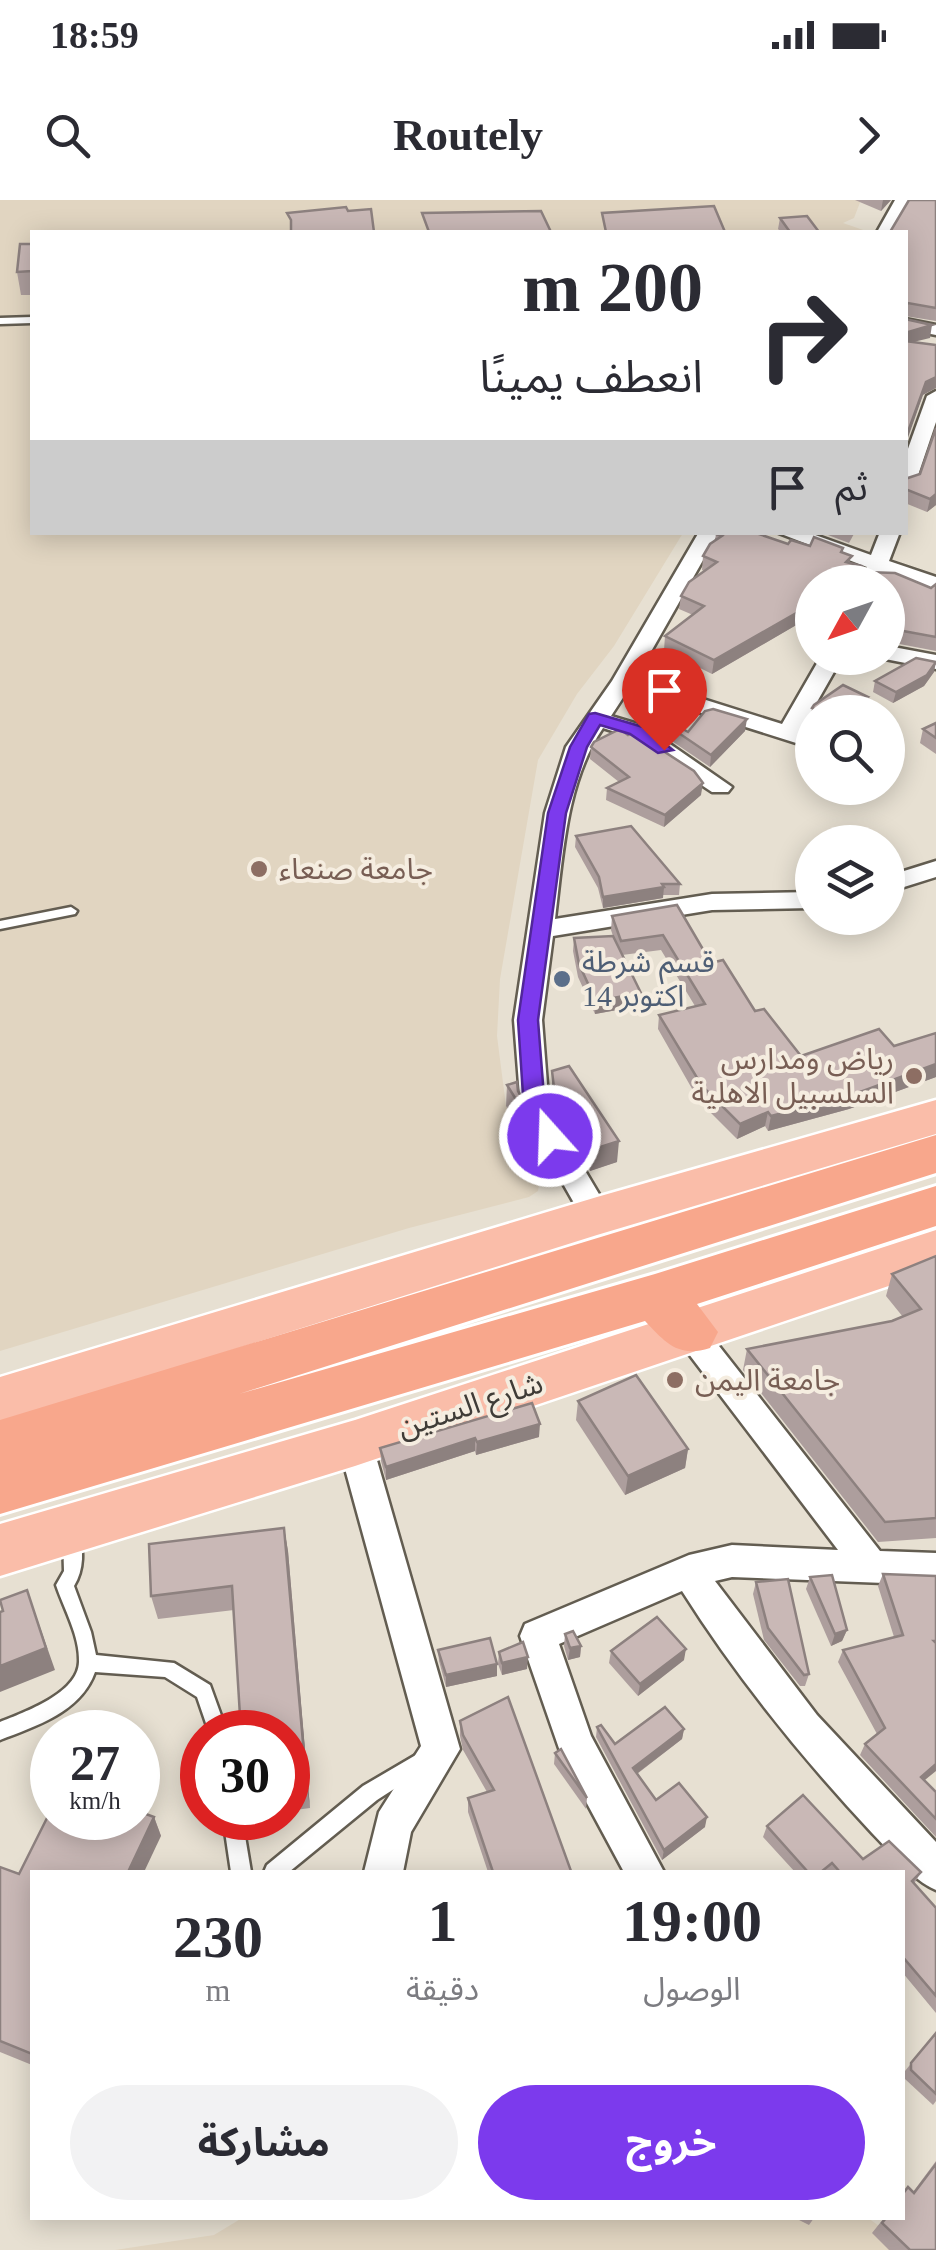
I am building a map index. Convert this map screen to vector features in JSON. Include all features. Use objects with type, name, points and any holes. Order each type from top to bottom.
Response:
[{"type":"highway","points":[[0,1444],[657,1221],[936,1154]]},
{"type":"highway","name":"شارع الستين","points":[[0,1488],[672,1314],[936,1206]]},
{"type":"main road","points":[[0,1400],[597,1216],[657,1221],[936,1117]]},
{"type":"main road","name":"شارع الستين","points":[[0,1550],[354,1443],[672,1314],[936,1250]]},
{"type":"street","points":[[885,230],[903,200]]},
{"type":"street","points":[[908,325],[936,330]]},
{"type":"street","points":[[908,474],[936,396]]},
{"type":"street","points":[[914,455],[936,462]]},
{"type":"street","points":[[597,1216],[535,1110],[528,1020],[557,813],[578,747],[623,681],[707,535]]},
{"type":"street","points":[[792,535],[857,565]]},
{"type":"street","points":[[879,565],[889,535]]},
{"type":"street","points":[[905,579],[936,584]]},
{"type":"street","points":[[905,656],[936,662]]},
{"type":"street","points":[[790,732],[822,675]]},
{"type":"street","points":[[623,681],[795,734]]},
{"type":"street","points":[[595,718],[636,731],[720,787]]},
{"type":"street","points":[[905,879],[936,869]]},
{"type":"street","points":[[542,929],[712,902],[795,900]]},
{"type":"street","points":[[672,1314],[872,1566]]},
{"type":"street","points":[[354,1443],[441,1748],[392,1826],[384,1870]]},
{"type":"street","points":[[644,1870],[575,1744],[538,1636],[689,1570],[732,1561],[936,1570]]},
{"type":"street","points":[[689,1570],[726,1632],[877,1812],[936,1870]]},
{"type":"lane","points":[[0,322],[30,320]]},
{"type":"lane","points":[[0,925],[72,911]]},
{"type":"lane","points":[[0,1730],[80,1688],[89,1663],[65,1585],[73,1572],[71,1528]]},
{"type":"lane","points":[[89,1663],[168,1669],[204,1691],[210,1710]]},
{"type":"lane","points":[[276,1870],[370,1792],[441,1748]]},
{"type":"lane","points":[[236,1840],[241,1870]]},
{"type":"shaded area","name":"جامعة صنعاء","points":[[0,200],[861,200],[854,218],[843,223],[863,230],[30,230],[30,535],[682,535],[538,760],[500,979],[497,1036],[506,1106],[541,1170],[538,1191],[529,1197],[409,1228],[0,1351]]},
{"type":"shaded area","points":[[239,2220],[871,2220],[912,2250],[115,2250],[214,2235]]},
{"type":"building","points":[[909,200],[936,200],[936,308],[908,303],[908,230],[891,230]]},
{"type":"building","points":[[714,206],[724,230],[606,230],[602,213]]},
{"type":"building","points":[[346,207],[348,211],[371,209],[374,230],[291,230],[287,213]]},
{"type":"building","points":[[541,211],[550,230],[428,230],[422,213]]},
{"type":"building","points":[[807,216],[818,230],[789,230],[780,218]]},
{"type":"building","points":[[20,244],[30,244],[30,271],[17,272]]},
{"type":"building","points":[[908,320],[932,325],[908,332]]},
{"type":"building","points":[[908,341],[936,345],[936,377],[926,382],[908,432]]},
{"type":"building","points":[[936,428],[936,494],[930,499],[908,490],[908,478],[920,474]]},
{"type":"building","points":[[719,535],[762,535],[810,546],[814,537],[843,548],[841,552],[852,556],[846,562],[858,565],[795,565],[795,614],[714,660],[665,636],[704,606],[681,596],[689,582],[717,562],[703,556],[710,544],[722,536]]},
{"type":"building","points":[[905,577],[931,588],[936,584],[936,637],[905,631]]},
{"type":"building","points":[[916,658],[936,662],[927,675],[896,692],[875,681],[886,675],[905,675],[905,664]]},
{"type":"building","points":[[843,685],[864,695],[828,695]]},
{"type":"building","points":[[713,709],[747,719],[711,755],[658,719],[662,717],[688,732],[705,711]]},
{"type":"building","points":[[936,723],[936,738],[923,729]]},
{"type":"building","points":[[620,729],[628,735],[634,732],[694,771],[703,783],[665,815],[607,788],[629,777],[591,747]]},
{"type":"building","points":[[631,826],[680,884],[603,897],[599,877],[576,836]]},
{"type":"building","points":[[677,905],[711,963],[723,960],[755,1011],[764,1009],[801,1056],[879,1029],[894,1046],[936,1033],[936,1064],[852,1095],[771,1116],[768,1112],[740,1124],[702,1086],[659,1015],[705,1004],[663,935],[621,941],[612,916]]},
{"type":"building","points":[[613,936],[641,993],[596,1001],[579,964],[574,938]]},
{"type":"building","points":[[569,1066],[619,1141],[591,1150],[554,1088],[552,1071]]},
{"type":"building","points":[[517,1082],[518,1091],[559,1161],[555,1162],[507,1085]]},
{"type":"building","points":[[936,1256],[936,1518],[885,1522],[747,1349],[892,1321],[921,1309],[892,1274]]},
{"type":"building","points":[[636,1375],[688,1449],[628,1476],[578,1401]]},
{"type":"building","points":[[532,1403],[540,1424],[477,1442],[475,1438],[386,1467],[380,1448]]},
{"type":"building","points":[[284,1528],[300,1710],[240,1710],[232,1586],[151,1596],[149,1544]]},
{"type":"building","points":[[883,1574],[936,1576],[936,1764],[921,1777],[936,1792],[936,1819],[865,1744],[885,1728],[843,1650],[903,1635]]},
{"type":"building","points":[[832,1575],[847,1630],[835,1634],[810,1577]]},
{"type":"building","points":[[788,1579],[809,1674],[804,1675],[768,1628],[756,1582]]},
{"type":"building","points":[[27,1590],[46,1648],[0,1666],[0,1600]]},
{"type":"building","points":[[657,1617],[686,1649],[640,1684],[611,1651]]},
{"type":"building","points":[[573,1631],[581,1646],[570,1648],[565,1634]]},
{"type":"building","points":[[490,1638],[497,1664],[446,1675],[438,1650]]},
{"type":"building","points":[[523,1642],[528,1657],[502,1663],[499,1652]]},
{"type":"building","points":[[508,1697],[571,1870],[492,1870],[468,1798],[494,1790],[463,1735],[460,1721]]},
{"type":"building","points":[[665,1707],[684,1729],[633,1768],[656,1800],[679,1783],[707,1817],[664,1850],[597,1727],[601,1725],[615,1744]]},
{"type":"building","points":[[561,1749],[587,1798],[555,1753]]},
{"type":"building","points":[[803,1795],[863,1859],[889,1841],[921,1872],[912,1881],[936,1908],[936,1996],[905,1960],[905,1870],[838,1870],[832,1863],[823,1870],[806,1870],[767,1826]]},
{"type":"building","points":[[36,1840],[143,1840],[129,1870],[30,1870],[30,2053],[0,2041],[0,1867],[19,1874]]},
{"type":"building","points":[[936,2033],[936,2094],[911,2070],[911,2063]]},
{"type":"building","points":[[936,2164],[936,2250],[910,2250],[882,2223],[905,2220],[905,2191],[908,2187],[914,2193]]},
{"type":"place","name":"جامعة صنعاء","points":[[259,869]]},
{"type":"place","name":"قسم شرطة 14 اكتوبر","points":[[562,979]]},
{"type":"place","name":"رياض ومدارس السلسبيل الاهلية","points":[[914,1076]]},
{"type":"place","name":"جامعة اليمن","points":[[675,1380]]},
{"type":"route","points":[[550,1136],[535,1110],[528,1020],[557,813],[578,747],[595,718],[636,731],[664,750]]}]
